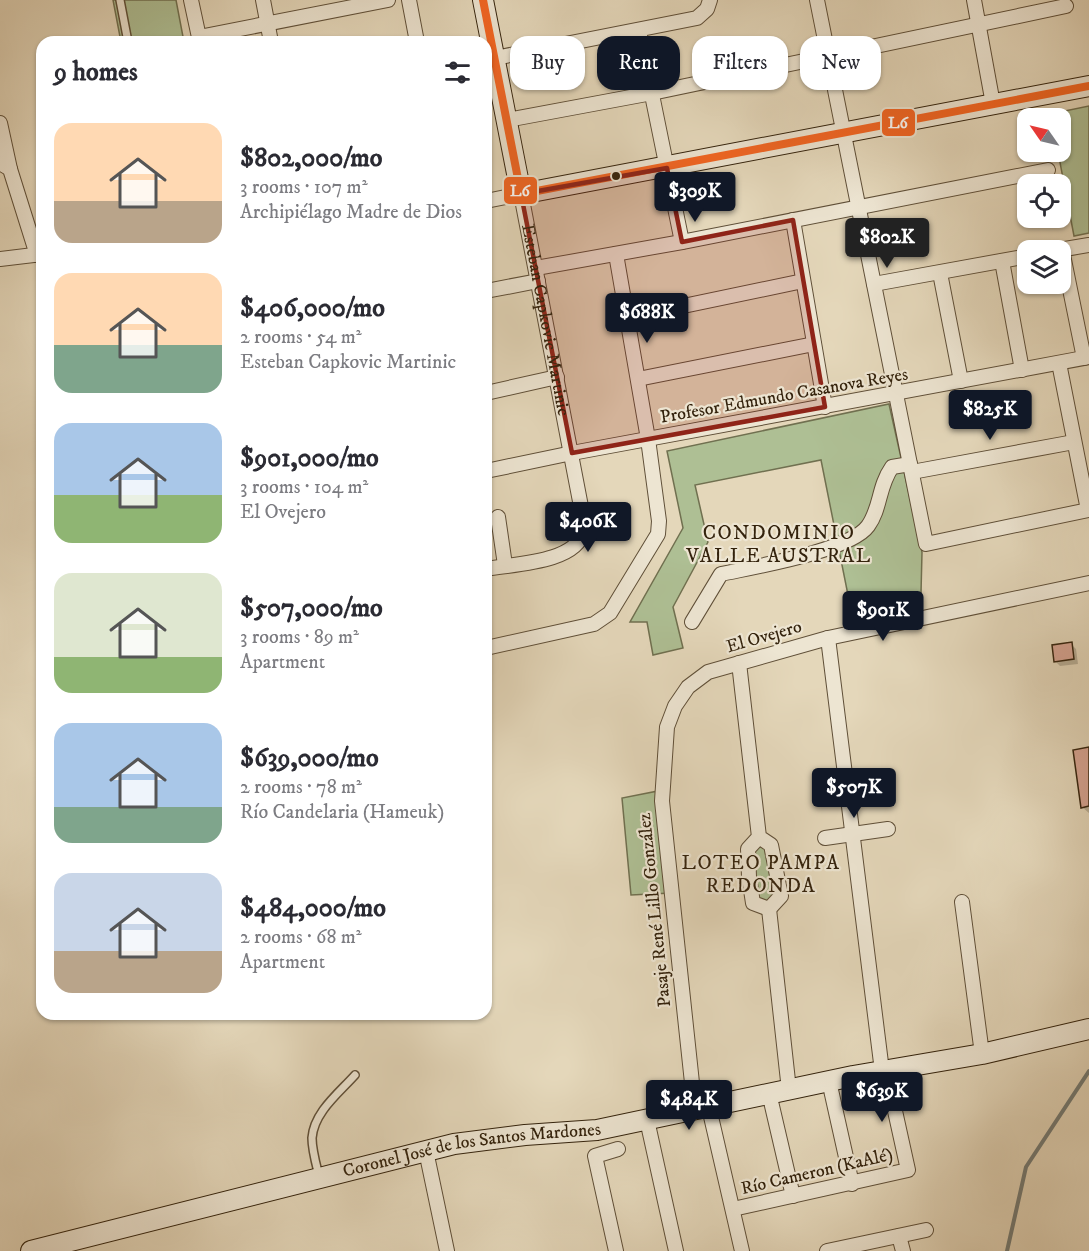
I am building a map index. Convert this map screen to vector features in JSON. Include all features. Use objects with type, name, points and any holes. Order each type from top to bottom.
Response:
[{"type":"street","points":[[191,0],[198,36]]},
{"type":"street","points":[[263,0],[270,36]]},
{"type":"street","points":[[216,36],[337,5],[388,0]]},
{"type":"street","points":[[409,0],[416,36]]},
{"type":"street","name":"Esteban Capkovic Martinic","points":[[483,0],[490,36]]},
{"type":"street","points":[[495,58],[697,18],[707,9],[710,0]]},
{"type":"street","points":[[817,0],[824,36]]},
{"type":"street","points":[[974,0],[993,104]]},
{"type":"street","points":[[881,44],[1066,6]]},
{"type":"street","points":[[639,31],[682,242]]},
{"type":"street","name":"Esteban Capkovic Martinic","points":[[492,44],[583,517],[583,534],[573,548],[559,557],[492,568]]},
{"type":"street","points":[[507,120],[652,93],[800,61]]},
{"type":"street","points":[[492,200],[1089,86]]},
{"type":"street","points":[[835,90],[926,544],[1088,510],[1059,363]]},
{"type":"street","points":[[0,123],[4,165],[36,247]]},
{"type":"street","points":[[492,289],[537,274],[616,254],[1048,170]]},
{"type":"street","points":[[793,220],[825,407]]},
{"type":"street","points":[[1071,248],[1089,245]]},
{"type":"street","points":[[492,647],[594,624],[610,613],[658,534],[659,520],[648,439],[616,254]]},
{"type":"street","points":[[0,259],[36,255]]},
{"type":"street","points":[[874,284],[1017,258]]},
{"type":"street","points":[[1002,261],[1022,370]]},
{"type":"street","points":[[940,273],[961,381]]},
{"type":"street","points":[[626,318],[803,281]]},
{"type":"street","points":[[1071,293],[1086,358]]},
{"type":"street","points":[[638,379],[814,344]]},
{"type":"street","name":"Profesor Edmundo Casanova Reyes","points":[[492,470],[1086,358]]},
{"type":"street","points":[[492,392],[557,377]]},
{"type":"street","points":[[692,622],[721,574],[830,549],[856,538],[867,529],[874,516],[884,478],[892,467],[911,468],[1074,441]]},
{"type":"street","points":[[498,517],[505,565]]},
{"type":"street","name":"El Ovejero","points":[[675,706],[688,687],[708,672],[828,638],[1089,583]]},
{"type":"street","points":[[828,638],[884,1070]]},
{"type":"street","points":[[740,663],[759,837],[748,849],[749,877],[753,903],[769,909]]},
{"type":"street","name":"Pasaje René Lillo González","points":[[675,706],[667,727],[662,801],[702,1109],[733,1209],[742,1251]]},
{"type":"street","points":[[825,838],[888,829]]},
{"type":"street","points":[[759,837],[771,845],[781,896],[769,909],[789,1090]]},
{"type":"street","points":[[962,902],[982,1054]]},
{"type":"street","name":"Coronel José de los Santos Mardones","points":[[32,1251],[454,1144],[525,1135],[597,1130],[884,1070],[982,1054],[1089,1029]]},
{"type":"street","name":"Río Cameron (KaAlé)","points":[[733,1209],[908,1170],[884,1070]]},
{"type":"street","points":[[829,1082],[852,1184]]},
{"type":"street","points":[[769,1093],[793,1196]]},
{"type":"street","points":[[647,1120],[676,1251]]},
{"type":"street","points":[[616,1251],[596,1156],[618,1149]]},
{"type":"street","points":[[426,1151],[447,1251]]},
{"type":"street","points":[[827,1251],[926,1230]]},
{"type":"street","points":[[899,1236],[903,1251]]},
{"type":"lane","points":[[120,0],[127,36]]},
{"type":"lane","points":[[319,1178],[312,1144],[314,1127],[321,1113],[355,1075]]},
{"type":"highlighted area","points":[[667,168],[682,242],[793,220],[825,407],[572,453],[521,194]]},
{"type":"green space","points":[[113,0],[176,0],[183,36],[120,36]]},
{"type":"green space","points":[[1089,106],[1089,233],[1074,236],[1071,220],[1071,174],[1062,174],[1060,162],[1071,162],[1071,110]]},
{"type":"green space","points":[[889,404],[922,552],[921,593],[851,610],[821,460],[695,485],[708,542],[673,607],[683,648],[653,655],[647,622],[630,622],[683,528],[667,451]]},
{"type":"green space","points":[[658,791],[671,893],[631,895],[622,798]]},
{"type":"green space","points":[[765,845],[776,895],[774,899],[764,903],[757,898],[753,849]]},
{"type":"building","points":[[1072,642],[1074,659],[1054,662],[1052,645]]},
{"type":"building","points":[[1089,747],[1089,806],[1081,808],[1073,750]]},
{"type":"waterway","points":[[1007,1251],[1026,1167],[1089,1071]]},
{"type":"transit line","name":"L6","points":[[483,0],[490,36]]},
{"type":"transit line","name":"L6","points":[[492,46],[521,194],[1089,86]]},
{"type":"district","name":"CONDOMINIO VALLE AUSTRAL","points":[[779,544]]},
{"type":"district","name":"LOTEO PAMPA REDONDA","points":[[761,874]]}]
